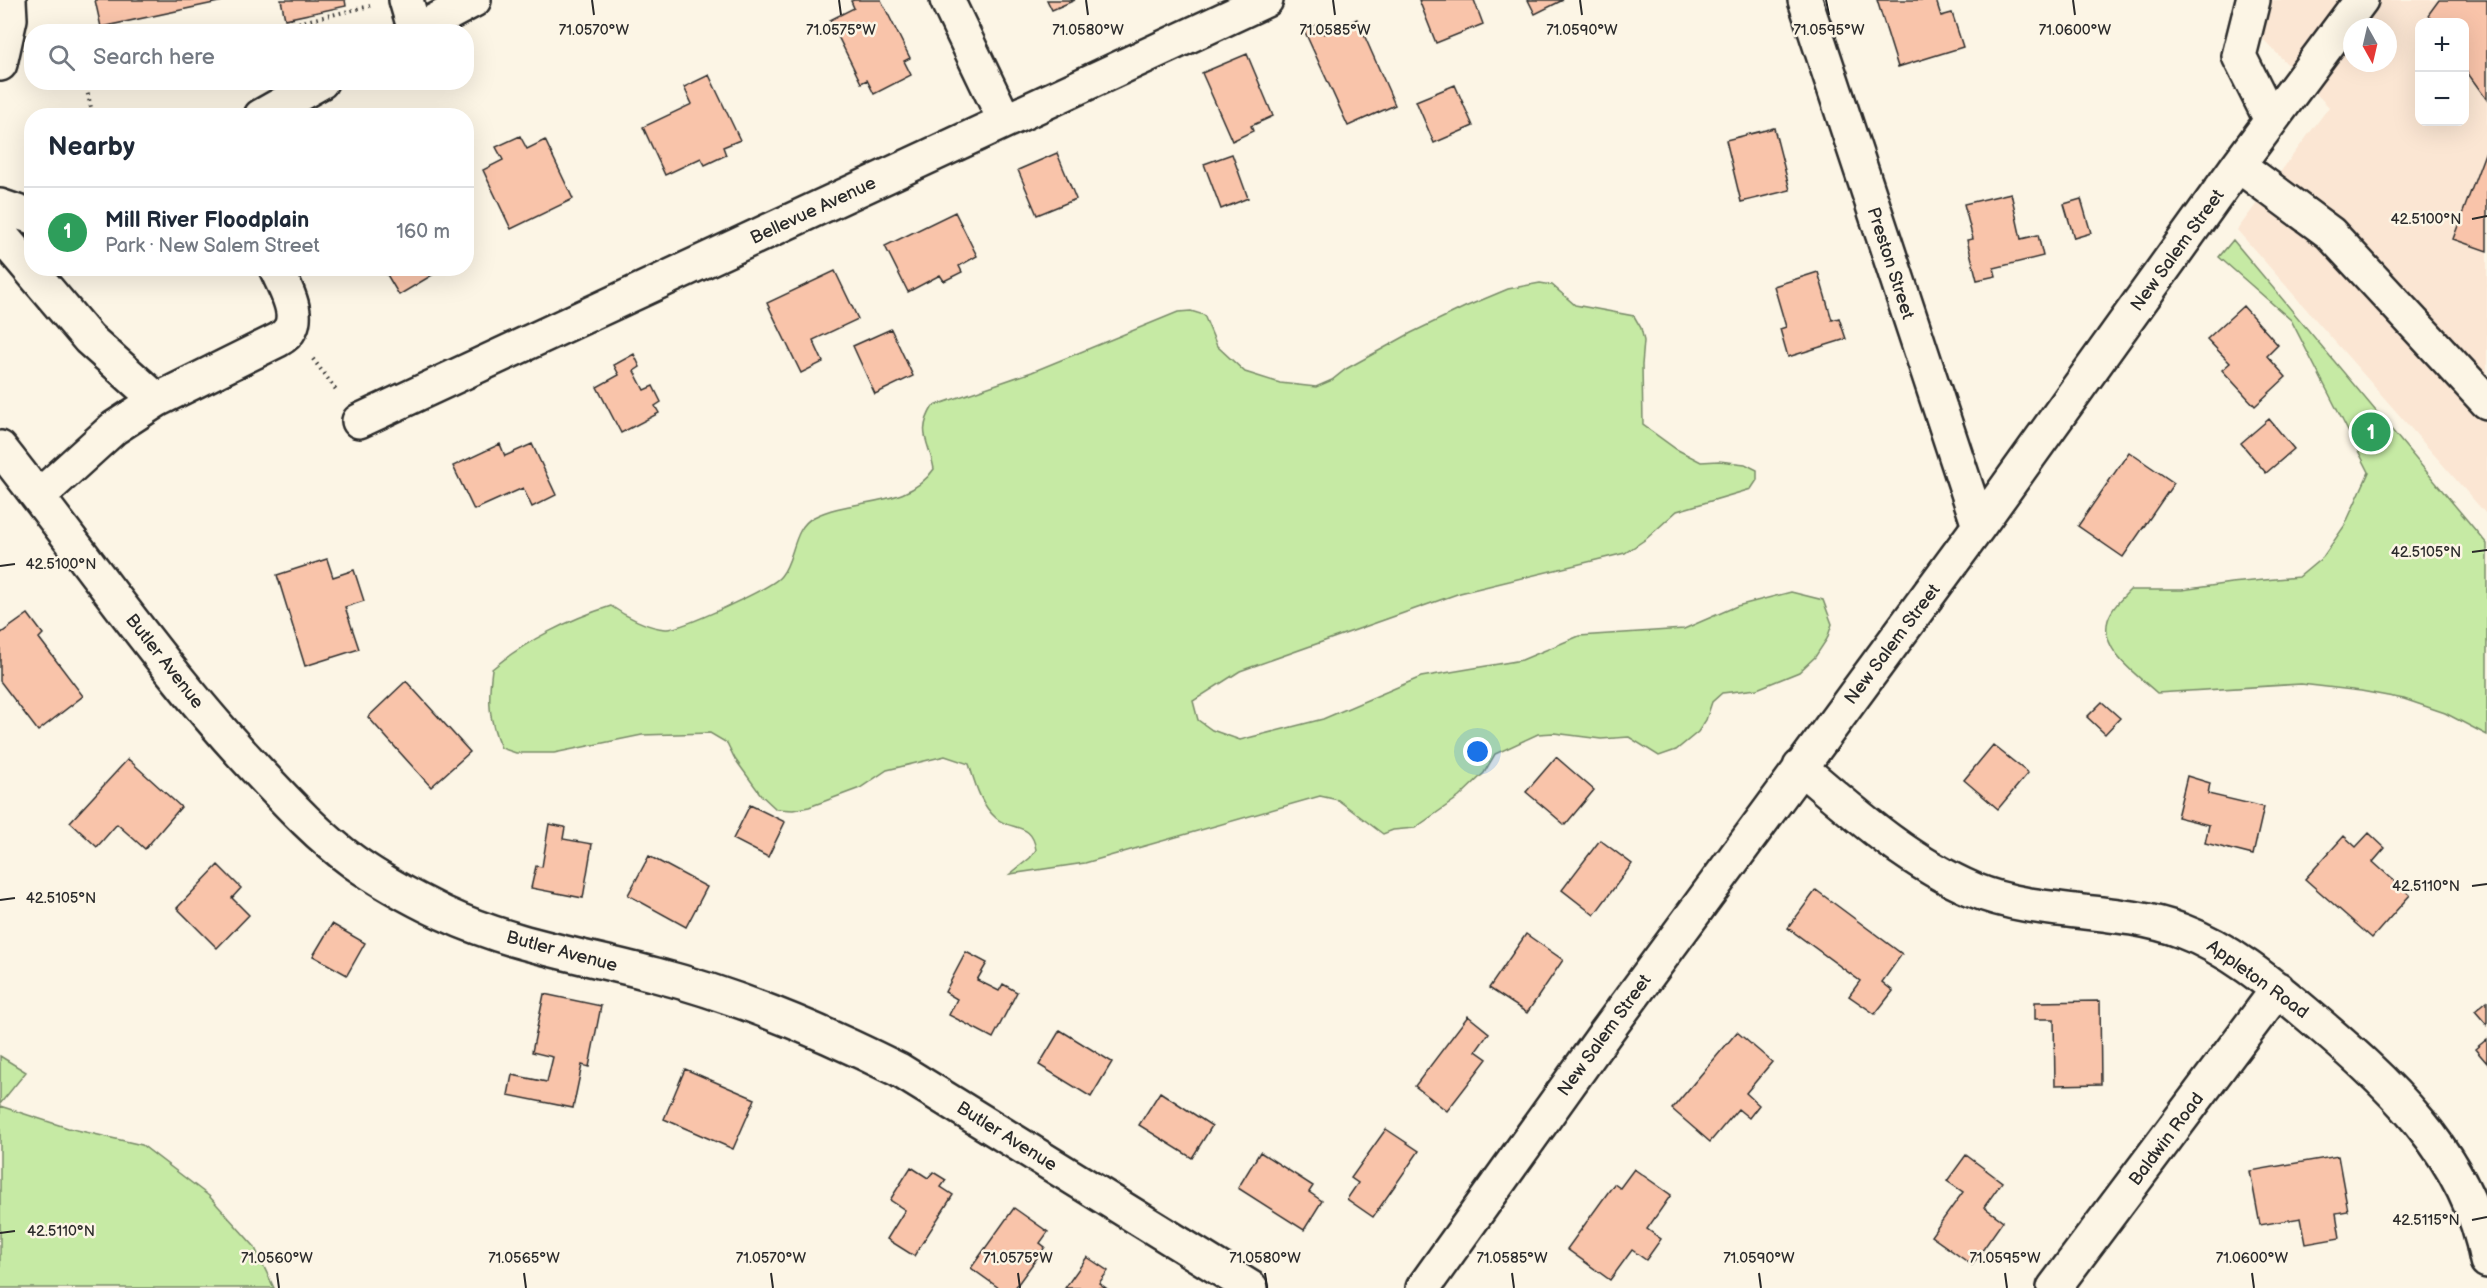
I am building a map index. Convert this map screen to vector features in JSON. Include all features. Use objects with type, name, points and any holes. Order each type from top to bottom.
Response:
[{"type":"street","points":[[0,64],[10,19],[9,0]]},
{"type":"street","points":[[406,0],[413,24]]},
{"type":"street","points":[[428,24],[474,0]]},
{"type":"street","points":[[947,0],[1005,121]]},
{"type":"street","name":"Bellevue Avenue","points":[[359,421],[1266,0]]},
{"type":"street","name":"Preston Street","points":[[1805,0],[1979,526]]},
{"type":"street","points":[[2253,0],[2239,56],[2271,120]]},
{"type":"street","name":"New Salem Street","points":[[1423,1288],[1604,1035],[1979,526],[2238,165],[2361,0]]},
{"type":"street","points":[[275,108],[307,90]]},
{"type":"street","points":[[2238,165],[2330,233],[2487,402]]},
{"type":"street","points":[[0,206],[24,215]]},
{"type":"street","points":[[0,234],[24,262]]},
{"type":"street","points":[[36,276],[89,339],[157,400]]},
{"type":"street","points":[[38,496],[114,428],[157,400],[278,340],[290,329],[294,318],[293,307],[279,276]]},
{"type":"street","name":"Butler Avenue","points":[[0,448],[196,702],[283,798],[353,861],[396,889],[447,914],[492,931],[540,947],[656,974],[720,994],[811,1028],[855,1048],[909,1076],[1251,1288]]},
{"type":"street","name":"Appleton Road","points":[[1800,767],[1905,853],[1956,882],[1998,898],[2047,908],[2150,922],[2181,930],[2208,942],[2277,989],[2372,1070],[2424,1126],[2441,1149],[2462,1189],[2478,1225],[2487,1261]]},
{"type":"street","name":"Baldwin Road","points":[[2054,1288],[2277,989]]},
{"type":"path","points":[[292,18],[293,24],[371,5]]},
{"type":"path","points":[[87,90],[91,108]]},
{"type":"path","points":[[290,329],[359,421]]},
{"type":"shaded area","points":[[2259,0],[2487,0],[2487,515],[2237,230],[2329,107],[2261,37]]},
{"type":"green space","points":[[2233,240],[2487,544],[2487,735],[2445,713],[2404,699],[2361,691],[2301,684],[2157,693],[2122,661],[2109,642],[2107,631],[2109,616],[2130,590],[2182,590],[2299,577],[2323,557],[2345,525],[2369,472],[2291,320],[2219,257]]},
{"type":"green space","points":[[1540,283],[1552,285],[1575,305],[1634,316],[1641,328],[1644,341],[1643,425],[1676,449],[1701,462],[1719,461],[1745,464],[1757,470],[1757,480],[1751,489],[1677,511],[1646,539],[1625,553],[1460,593],[1240,671],[1193,701],[1198,720],[1212,730],[1240,740],[1323,719],[1421,677],[1522,660],[1579,636],[1684,629],[1737,606],[1791,592],[1823,600],[1832,624],[1827,639],[1815,657],[1799,672],[1757,689],[1722,693],[1712,702],[1706,720],[1698,732],[1676,750],[1659,756],[1629,737],[1601,739],[1554,733],[1538,734],[1495,754],[1484,773],[1459,797],[1415,828],[1393,830],[1383,834],[1338,800],[1320,796],[1085,863],[1010,874],[1030,858],[1036,850],[1034,841],[1026,831],[1002,822],[990,812],[979,793],[969,764],[945,756],[887,770],[860,788],[809,807],[793,810],[776,809],[761,795],[735,759],[727,743],[710,733],[642,735],[554,753],[516,753],[501,748],[490,709],[492,669],[519,649],[548,632],[611,606],[637,621],[666,629],[675,628],[706,616],[774,582],[786,569],[802,529],[814,517],[829,511],[894,496],[909,491],[923,482],[934,469],[925,437],[925,424],[933,406],[1032,372],[1178,312],[1191,311],[1204,315],[1217,346],[1245,372],[1280,383],[1316,387],[1332,380],[1346,369],[1411,333],[1465,307],[1508,289]]},
{"type":"green space","points":[[0,1056],[26,1072],[0,1104]]},
{"type":"green space","points":[[0,1106],[68,1128],[142,1145],[209,1196],[254,1246],[274,1288],[0,1288]]},
{"type":"building","points":[[95,0],[228,0],[115,24],[100,24]]},
{"type":"building","points":[[281,0],[345,0],[346,6],[285,19]]},
{"type":"building","points":[[881,0],[910,58],[904,61],[911,75],[874,94],[867,80],[861,83],[830,20],[854,8],[851,1]]},
{"type":"building","points":[[1047,0],[1075,0],[1052,10]]},
{"type":"building","points":[[1419,0],[1474,0],[1483,24],[1436,43]]},
{"type":"building","points":[[1528,0],[1563,0],[1535,14]]},
{"type":"building","points":[[1877,0],[1936,0],[1941,16],[1952,13],[1963,47],[1898,67]]},
{"type":"building","points":[[2439,0],[2487,0],[2487,100],[2469,75],[2469,18],[2430,18],[2428,15]]},
{"type":"building","points":[[1357,19],[1395,105],[1348,126],[1304,30],[1320,24],[1324,34]]},
{"type":"building","points":[[1247,54],[1273,116],[1251,126],[1253,131],[1232,141],[1202,73]]},
{"type":"building","points":[[709,75],[740,140],[723,147],[726,155],[705,165],[701,158],[665,175],[643,127],[692,104],[684,87]]},
{"type":"building","points":[[1455,85],[1473,126],[1434,143],[1416,101]]},
{"type":"building","points":[[1774,128],[1790,190],[1741,202],[1726,140]]},
{"type":"building","points":[[520,136],[527,149],[545,140],[573,199],[511,229],[483,170],[503,160],[496,147]]},
{"type":"building","points":[[2487,148],[2487,251],[2453,239]]},
{"type":"building","points":[[1057,153],[1076,199],[1037,215],[1018,170]]},
{"type":"building","points":[[1232,154],[1248,198],[1221,209],[1204,164]]},
{"type":"building","points":[[2011,193],[2021,239],[2038,235],[2043,256],[1994,268],[1996,276],[1977,280],[1967,240],[1973,239],[1964,204]]},
{"type":"building","points":[[2081,199],[2091,233],[2074,238],[2064,204]]},
{"type":"building","points":[[955,212],[977,256],[959,266],[962,272],[944,281],[940,275],[908,292],[885,246]]},
{"type":"building","points":[[835,271],[858,319],[813,340],[823,362],[801,373],[767,303]]},
{"type":"building","points":[[1818,272],[1832,320],[1839,318],[1846,339],[1788,357],[1780,329],[1786,327],[1774,286]]},
{"type":"building","points":[[388,276],[431,276],[399,295]]},
{"type":"building","points":[[2243,306],[2278,345],[2267,356],[2286,377],[2255,406],[2222,370],[2230,363],[2207,339]]},
{"type":"building","points":[[891,329],[913,376],[875,394],[853,346]]},
{"type":"building","points":[[634,354],[640,367],[634,371],[644,390],[653,386],[661,402],[655,406],[659,413],[621,433],[597,387],[619,375],[614,365]]},
{"type":"building","points":[[2269,419],[2294,449],[2266,473],[2241,443]]},
{"type":"building","points":[[500,444],[505,456],[532,444],[556,495],[532,507],[523,488],[474,510],[453,466]]},
{"type":"building","points":[[2129,452],[2174,483],[2123,557],[2078,526]]},
{"type":"building","points":[[327,559],[333,577],[354,570],[364,601],[345,607],[359,649],[305,666],[277,575]]},
{"type":"building","points":[[28,614],[43,634],[39,638],[83,696],[38,731],[0,681],[0,634]]},
{"type":"building","points":[[406,681],[470,752],[431,787],[368,717]]},
{"type":"building","points":[[2102,702],[2120,718],[2105,734],[2087,717]]},
{"type":"building","points":[[1993,745],[2028,773],[1998,809],[1964,780]]},
{"type":"building","points":[[1556,757],[1594,790],[1565,825],[1526,792]]},
{"type":"building","points":[[128,759],[181,807],[145,849],[117,824],[97,847],[70,822]]},
{"type":"building","points":[[2187,776],[2210,783],[2208,794],[2264,807],[2253,855],[2205,843],[2209,825],[2177,817]]},
{"type":"building","points":[[750,805],[785,822],[768,857],[733,839]]},
{"type":"building","points":[[549,824],[565,827],[563,839],[592,844],[583,898],[531,888],[536,866],[542,867]]},
{"type":"building","points":[[2369,833],[2385,848],[2373,862],[2410,895],[2372,938],[2305,879],[2344,836],[2356,847]]},
{"type":"building","points":[[1600,840],[1632,864],[1594,915],[1562,890]]},
{"type":"building","points":[[649,856],[707,887],[686,927],[628,895]]},
{"type":"building","points":[[218,865],[241,888],[232,898],[249,915],[217,948],[177,908]]},
{"type":"building","points":[[1816,890],[1902,954],[1882,982],[1893,991],[1875,1014],[1849,996],[1860,981],[1788,928]]},
{"type":"building","points":[[332,924],[365,943],[347,975],[313,956]]},
{"type":"building","points":[[1526,934],[1563,960],[1527,1013],[1489,988]]},
{"type":"building","points":[[966,952],[987,963],[977,980],[999,991],[1003,984],[1017,992],[993,1038],[949,1015],[957,999],[945,992]]},
{"type":"building","points":[[544,994],[601,1006],[589,1067],[582,1065],[573,1108],[508,1095],[512,1075],[547,1082],[553,1057],[532,1052]]},
{"type":"building","points":[[2100,1001],[2101,1084],[2055,1085],[2054,1019],[2035,1019],[2035,1002]]},
{"type":"building","points":[[2487,1001],[2487,1025],[2475,1011]]},
{"type":"building","points":[[1468,1016],[1489,1033],[1476,1051],[1487,1059],[1447,1111],[1415,1086]]},
{"type":"building","points":[[1060,1030],[1112,1062],[1091,1097],[1039,1065]]},
{"type":"building","points":[[1737,1032],[1772,1062],[1746,1093],[1759,1105],[1749,1118],[1738,1109],[1710,1142],[1672,1109]]},
{"type":"building","points":[[2487,1039],[2487,1063],[2475,1049]]},
{"type":"building","points":[[685,1069],[755,1099],[733,1149],[664,1119]]},
{"type":"building","points":[[1160,1092],[1212,1126],[1192,1158],[1139,1125]]},
{"type":"building","points":[[1386,1129],[1419,1151],[1373,1217],[1347,1199],[1358,1183],[1351,1178]]},
{"type":"building","points":[[1260,1152],[1313,1186],[1309,1192],[1322,1201],[1304,1230],[1238,1188]]},
{"type":"building","points":[[1966,1155],[2002,1182],[1984,1207],[2003,1221],[1972,1265],[1931,1236],[1963,1192],[1947,1181]]},
{"type":"building","points":[[2338,1156],[2348,1211],[2336,1213],[2340,1238],[2306,1244],[2301,1218],[2260,1225],[2250,1171]]},
{"type":"building","points":[[911,1167],[928,1178],[933,1172],[946,1180],[941,1187],[953,1195],[914,1256],[887,1239],[905,1210],[890,1200]]},
{"type":"building","points":[[1634,1169],[1671,1195],[1647,1229],[1661,1239],[1646,1260],[1632,1250],[1610,1280],[1567,1249],[1614,1184],[1620,1188]]},
{"type":"building","points":[[1014,1208],[1048,1232],[1040,1243],[1045,1247],[1015,1288],[999,1288],[971,1268]]},
{"type":"building","points":[[1087,1257],[1108,1271],[1099,1283],[1106,1288],[1065,1288]]},
{"type":"place","name":"Mill River Floodplain","points":[[2371,432]]}]
